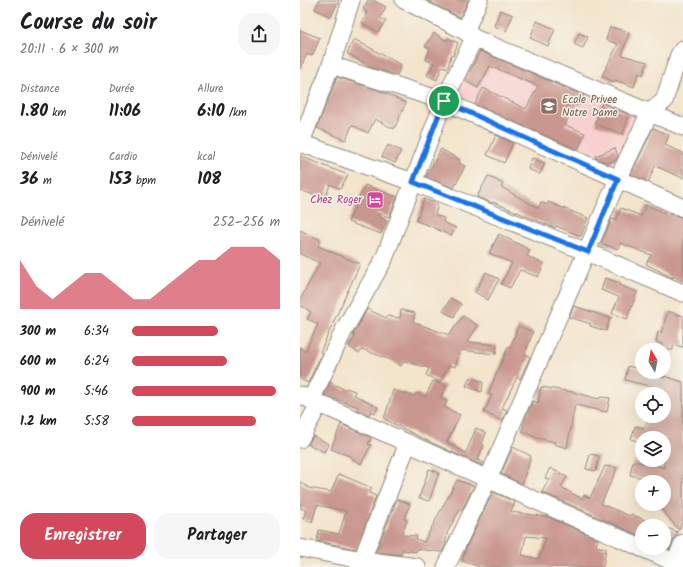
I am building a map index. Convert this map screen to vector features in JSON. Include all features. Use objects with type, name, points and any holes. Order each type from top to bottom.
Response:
[{"type":"street","points":[[351,0],[331,65],[300,144],[413,182],[588,252],[683,293]]},
{"type":"street","points":[[404,0],[470,35],[683,127]]},
{"type":"street","points":[[300,439],[310,400],[344,330],[384,259],[470,35],[479,0]]},
{"type":"street","points":[[446,567],[488,480],[588,252],[618,179],[650,112],[664,101],[679,56],[683,49]]},
{"type":"street","points":[[331,65],[444,101],[683,208]]},
{"type":"street","points":[[310,400],[408,442],[488,480],[635,545]]},
{"type":"street","points":[[361,564],[408,442]]},
{"type":"street","points":[[656,555],[677,565],[683,543]]},
{"type":"street","points":[[300,548],[361,564],[417,567]]},
{"type":"shaded area","name":"Ecole Privee Notre Dame","points":[[476,41],[639,115],[614,173],[455,93]]},
{"type":"building","points":[[319,0],[339,0],[331,17],[315,9]]},
{"type":"building","points":[[368,0],[373,0],[386,7],[380,18],[386,21],[378,32],[362,23],[367,12],[363,9]]},
{"type":"building","points":[[426,0],[468,0],[460,17]]},
{"type":"building","points":[[500,10],[513,15],[506,31],[494,26]]},
{"type":"building","points":[[537,21],[555,29],[548,46],[530,38]]},
{"type":"building","points":[[610,27],[629,32],[622,55],[647,62],[643,75],[639,73],[634,87],[615,80],[614,82],[602,76],[618,44],[606,40]]},
{"type":"building","points":[[300,30],[320,38],[312,56],[307,54],[300,69]]},
{"type":"building","points":[[434,33],[447,41],[448,38],[458,43],[453,56],[451,55],[448,68],[442,66],[437,80],[427,75],[434,63],[426,60],[430,49],[425,46]]},
{"type":"building","points":[[579,33],[588,37],[583,48],[574,44]]},
{"type":"building","points":[[354,39],[401,65],[397,75],[373,68],[347,53]]},
{"type":"building","points":[[480,51],[584,96],[580,105],[574,103],[565,125],[585,133],[578,150],[475,104],[483,88],[526,109],[538,86],[490,66],[478,88],[465,81]]},
{"type":"building","points":[[337,77],[383,92],[406,103],[394,129],[375,119],[368,133],[352,125],[346,140],[317,128]]},
{"type":"building","points":[[602,103],[629,115],[623,134],[595,124]]},
{"type":"building","points":[[653,128],[669,135],[665,145],[683,153],[683,178],[655,166],[648,182],[631,174]]},
{"type":"building","points":[[496,135],[513,143],[504,163],[487,155]]},
{"type":"building","points":[[388,145],[401,151],[395,163],[382,157]]},
{"type":"building","points":[[615,148],[618,156],[616,160],[608,163],[597,159],[596,156]]},
{"type":"building","points":[[441,149],[460,160],[459,163],[465,166],[454,188],[426,177]]},
{"type":"building","points":[[300,156],[348,175],[340,189],[330,184],[325,199],[300,190]]},
{"type":"building","points":[[532,158],[545,163],[540,174],[528,169]]},
{"type":"building","points":[[488,176],[503,184],[501,187],[538,208],[541,202],[548,205],[548,202],[588,218],[581,236],[556,226],[555,228],[493,202],[492,203],[477,197]]},
{"type":"building","points":[[365,185],[397,197],[389,217],[377,213],[377,215],[387,221],[381,234],[348,222]]},
{"type":"building","points":[[424,199],[438,204],[435,215],[444,218],[443,222],[456,228],[451,236],[416,221]]},
{"type":"building","points":[[646,205],[683,218],[683,281],[673,276],[673,278],[646,264],[651,255],[620,243],[618,249],[601,243],[612,219],[616,220],[621,208],[641,216]]},
{"type":"building","points":[[300,230],[321,240],[318,246],[360,264],[320,352],[322,353],[308,383],[300,379],[300,347],[305,352],[318,324],[307,319],[311,312],[300,305],[300,300],[320,263],[300,254]]},
{"type":"building","points":[[499,234],[530,250],[527,256],[544,264],[538,277],[520,270],[510,288],[501,284],[512,263],[489,253]]},
{"type":"building","points":[[486,272],[499,279],[488,300],[475,292]]},
{"type":"building","points":[[605,278],[620,283],[619,285],[637,292],[627,319],[612,313],[619,297],[601,290]]},
{"type":"building","points":[[451,298],[461,304],[454,317],[443,311]]},
{"type":"building","points":[[574,306],[610,318],[606,331],[590,326],[591,324],[569,317]]},
{"type":"building","points":[[367,309],[386,318],[387,316],[400,318],[401,310],[415,313],[413,322],[449,335],[463,316],[478,326],[467,342],[497,345],[496,354],[460,350],[455,367],[449,365],[440,382],[426,375],[429,368],[404,361],[401,366],[393,361],[362,349],[359,353],[349,347],[355,336],[353,335]]},
{"type":"building","points":[[668,311],[683,316],[683,347],[673,345],[673,350],[671,350],[671,343],[656,342],[658,332],[661,333]]},
{"type":"building","points":[[518,326],[533,332],[525,354],[530,357],[520,379],[517,377],[502,408],[507,410],[502,421],[484,412],[492,395],[488,394],[508,347],[510,348]]},
{"type":"building","points":[[628,366],[635,368],[635,379],[671,378],[683,382],[683,520],[679,530],[663,511],[671,511],[671,475],[630,475],[633,461],[635,461],[635,467],[671,467],[671,431],[635,431],[635,440],[631,439],[635,426],[644,428],[646,423],[671,423],[671,387],[653,387],[625,380]]},
{"type":"building","points":[[470,377],[483,382],[482,392],[466,386]]},
{"type":"building","points":[[433,381],[446,386],[440,398],[447,401],[444,407],[460,415],[447,442],[466,453],[476,428],[486,433],[482,444],[484,445],[477,460],[484,463],[483,466],[384,419],[393,390],[414,396],[416,393],[425,397]]},
{"type":"building","points":[[330,382],[345,390],[346,388],[355,391],[354,395],[378,407],[375,413],[371,411],[369,415],[357,410],[358,407],[324,395]]},
{"type":"building","points":[[541,387],[573,392],[599,399],[600,397],[610,398],[607,412],[575,405],[567,448],[554,444],[555,442],[537,438],[522,431],[526,416],[533,401],[538,403]]},
{"type":"building","points":[[341,424],[371,438],[368,444],[371,445],[361,464],[351,458],[352,457],[331,449]]},
{"type":"building","points":[[313,436],[329,444],[324,452],[308,444]]},
{"type":"building","points":[[513,447],[531,456],[522,484],[501,474]]},
{"type":"building","points":[[590,454],[599,456],[596,471],[586,469]]},
{"type":"building","points":[[605,466],[617,468],[601,504],[630,516],[631,514],[643,519],[635,519],[635,534],[542,492],[549,479],[545,478],[550,468],[567,477],[561,487],[582,499],[584,495],[590,498]]},
{"type":"building","points":[[429,469],[439,473],[429,501],[419,498]]},
{"type":"building","points":[[339,474],[372,488],[369,493],[376,496],[356,549],[317,541],[319,530],[339,534],[346,511],[317,505],[312,522],[303,519],[306,510],[300,508],[300,482],[309,488],[331,492]]},
{"type":"building","points":[[457,480],[474,486],[462,510],[460,509],[447,533],[445,546],[442,552],[417,549],[416,552],[402,550],[401,555],[376,552],[397,499],[410,504],[404,519],[407,520],[402,535],[417,536],[416,539],[424,542]]},
{"type":"building","points":[[493,492],[515,502],[511,512],[549,517],[598,539],[596,546],[606,548],[603,567],[480,567],[462,561],[467,546]],"holes":[[[526,536],[546,538],[539,559],[522,555]]]},
{"type":"building","points":[[671,530],[678,532],[671,547]]},
{"type":"place","name":"Ecole Privee Notre Dame","points":[[549,106]]},
{"type":"place","name":"Chez Roger","points":[[375,200]]},
{"type":"route","points":[[444,101],[618,179],[588,252],[413,182],[444,101]]}]
